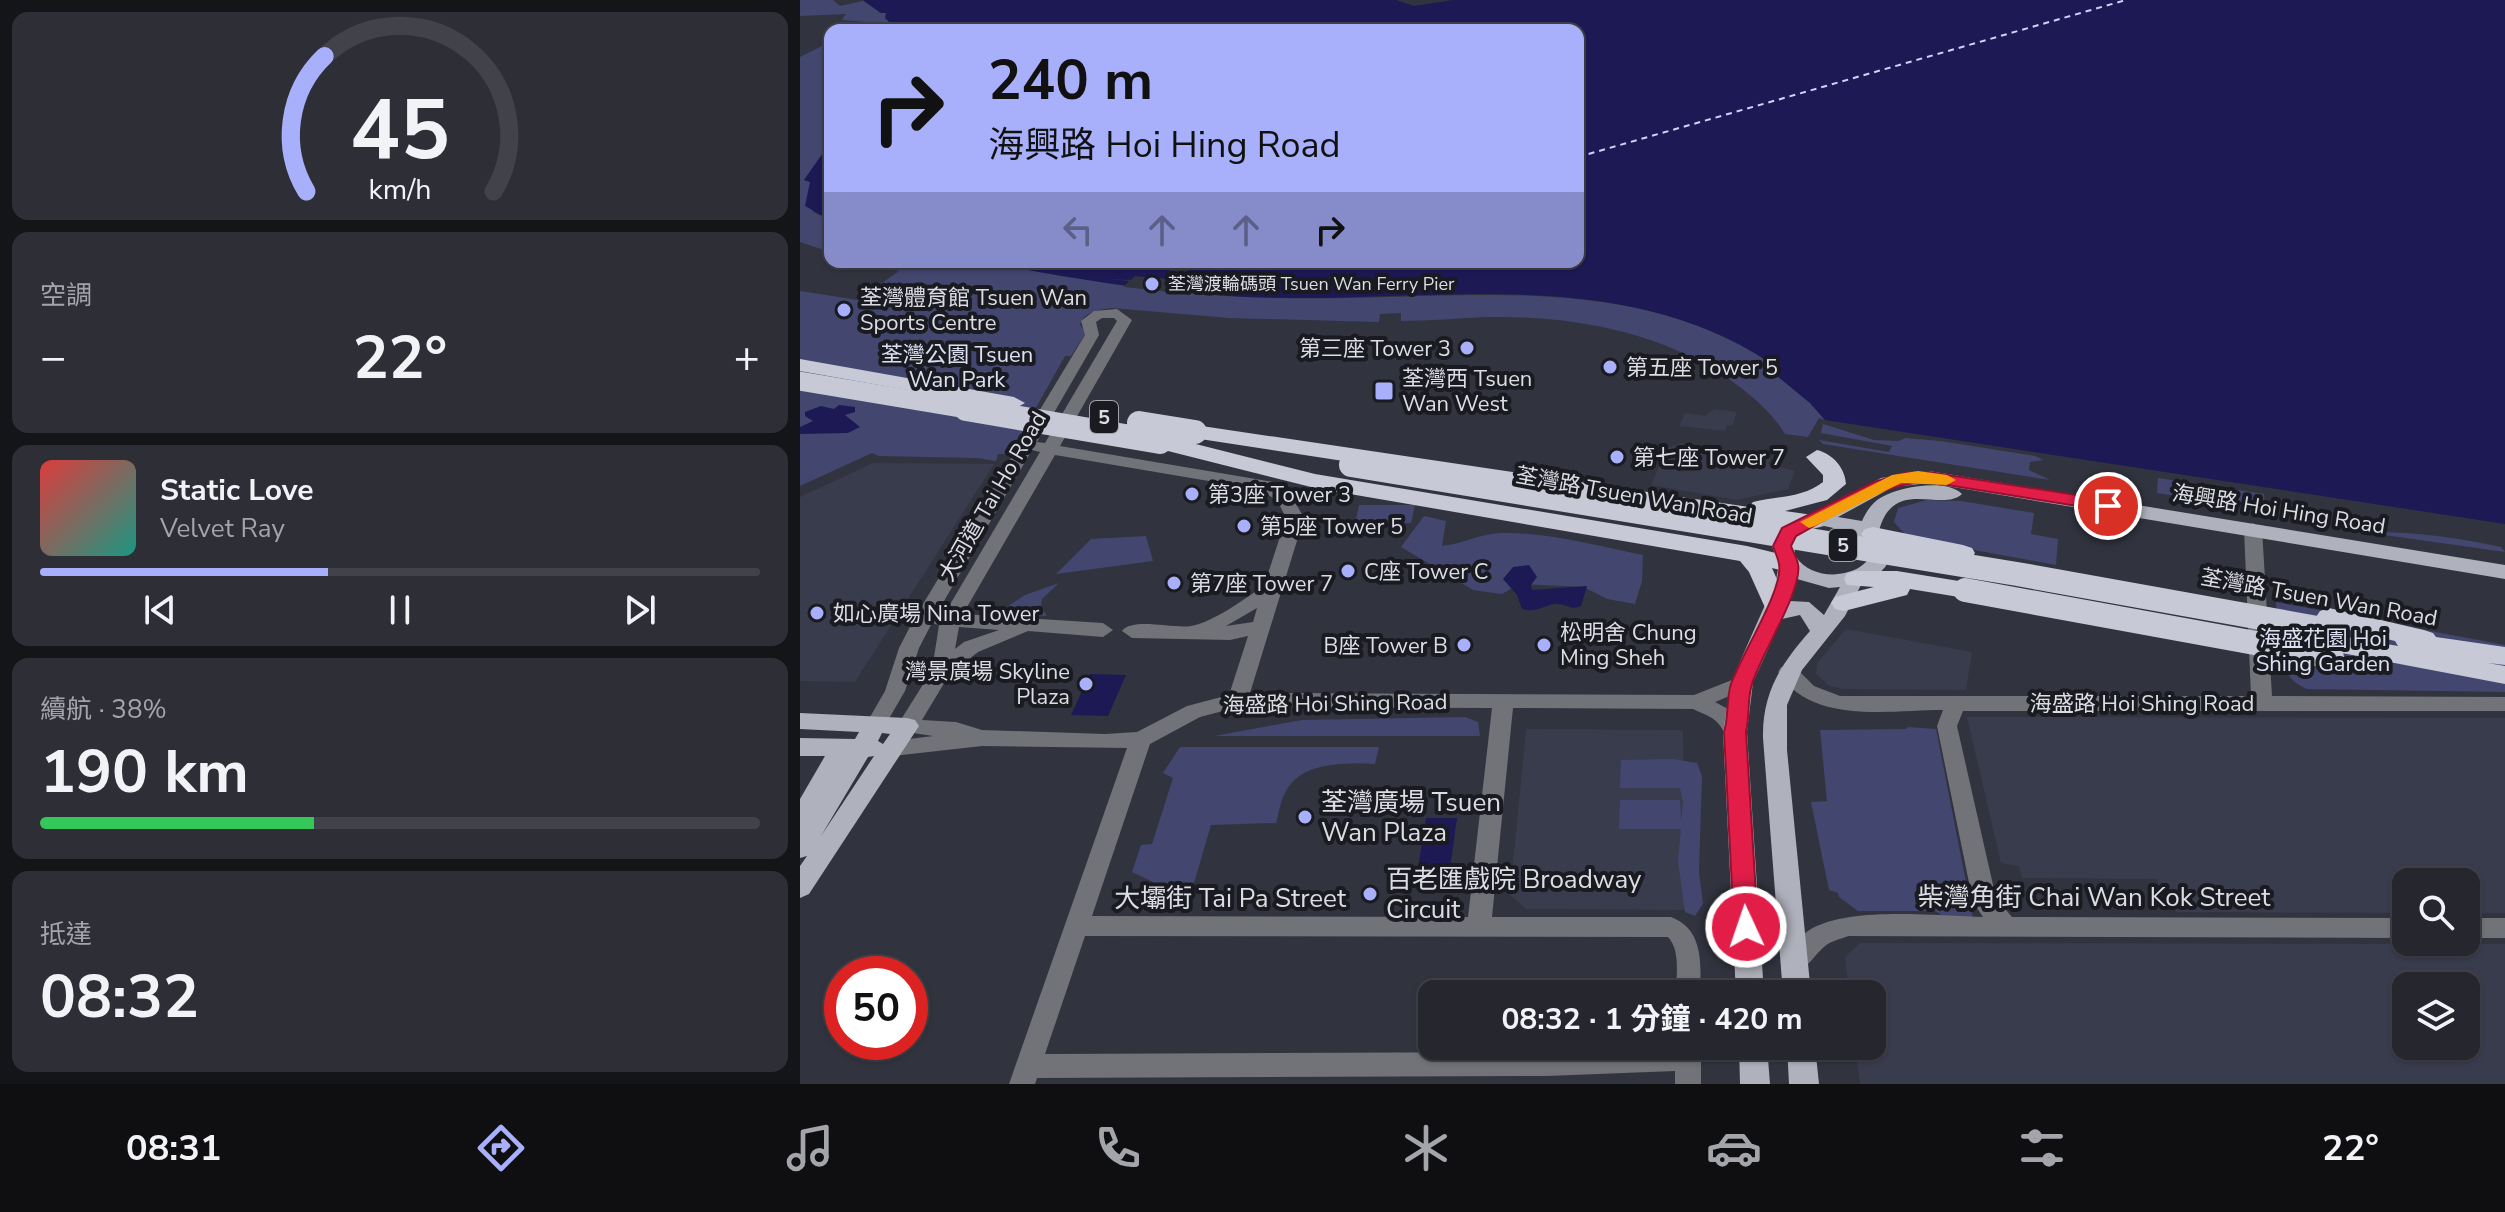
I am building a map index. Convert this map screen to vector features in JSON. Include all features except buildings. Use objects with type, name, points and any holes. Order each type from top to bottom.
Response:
[{"type":"highway","name":"荃灣路 Tsuen Wan Road","points":[[800,365],[1195,432],[1351,465],[2047,579],[2501,662]]},
{"type":"highway","name":"荃灣路 Tsuen Wan Road","points":[[800,381],[2444,664],[2501,662]]},
{"type":"highway","points":[[1195,432],[1357,453],[1714,512],[1814,521]]},
{"type":"highway","points":[[1160,442],[1258,468],[1376,492],[1702,545],[1789,565]]},
{"type":"highway","points":[[1714,512],[1800,501],[1823,494],[1835,484],[1836,479],[1831,469],[1817,457]]},
{"type":"highway","points":[[1871,533],[1963,553],[2329,617],[2501,662]]},
{"type":"highway","points":[[1747,554],[1760,569],[1774,611]]},
{"type":"highway","points":[[1851,587],[1887,591],[1937,585],[2332,657],[2444,664]]},
{"type":"main road","name":"海興路 Hoi Hing Road","points":[[1814,521],[1888,482],[1918,477],[2253,535],[2505,584]]},
{"type":"main road","name":"海興路 Hoi Hing Road","points":[[1871,533],[1876,513],[1887,502],[1913,493],[1935,491],[2505,572]]},
{"type":"main road","points":[[1749,980],[1732,721],[1742,683],[1774,611],[1785,594],[1789,565],[1783,553],[1783,539],[1788,532],[1814,521],[1840,521],[1871,533],[1879,542],[1882,558],[1873,571],[1851,587],[1788,672],[1776,700],[1779,793],[1796,980]]},
{"type":"main road","points":[[1789,565],[1818,579],[1851,587]]},
{"type":"main road","points":[[1774,611],[1796,607],[1809,609],[1814,613],[1821,631]]},
{"type":"main road","points":[[800,721],[907,726]]},
{"type":"main road","name":"大河道 Tai Ho Road","points":[[800,848],[852,748],[876,724]]},
{"type":"main road","name":"大河道 Tai Ho Road","points":[[800,887],[907,726]]},
{"type":"main road","points":[[800,747],[893,748]]},
{"type":"main road","points":[[800,821],[852,748]]},
{"type":"main road","points":[[1754,1060],[1755,1084]]},
{"type":"main road","points":[[1802,1060],[1804,1084]]},
{"type":"street","name":"大河道 Tai Ho Road","points":[[876,724],[895,691],[909,648],[924,619],[1092,335],[1088,321],[1105,313],[1122,314],[1125,320],[950,620],[942,670],[907,726]]},
{"type":"street","points":[[1027,446],[1242,482],[1274,491],[1285,499],[1295,518],[1238,700]]},
{"type":"street","points":[[2253,535],[2262,703]]},
{"type":"street","points":[[1195,632],[1228,618],[1272,590]]},
{"type":"street","points":[[924,619],[1103,630]]},
{"type":"street","points":[[942,670],[971,647],[1031,625]]},
{"type":"street","points":[[1132,631],[1241,633],[1260,627]]},
{"type":"street","name":"海盛路 Hoi Shing Road","points":[[1788,672],[1807,691],[1831,702],[1955,705],[2505,704]]},
{"type":"street","name":"海盛路 Hoi Shing Road","points":[[893,748],[982,738],[1105,742],[1141,739],[1194,711],[1238,700],[1696,702],[1742,683]]},
{"type":"street","points":[[1479,926],[1503,702]]},
{"type":"street","name":"海盛路 Hoi Shing Road","points":[[1696,702],[1732,721]]},
{"type":"street","points":[[1955,705],[1947,726],[1985,902],[2006,926]]},
{"type":"street","name":"海盛路 Hoi Shing Road","points":[[907,726],[956,730],[982,738]]},
{"type":"street","points":[[1141,739],[1025,1075],[1546,1074],[1688,1063]]},
{"type":"street","name":"大壩街 Tai Pa Street","points":[[1078,926],[1671,927],[1679,930],[1685,938],[1687,980]]},
{"type":"street","name":"柴灣角街 Chai Wan Kok Street","points":[[1795,962],[1818,937],[1848,926],[2392,928]]},
{"type":"street","points":[[2480,928],[2505,928]]},
{"type":"shaded area","points":[[863,0],[1396,0],[1414,6],[1453,0],[2505,0],[2505,524],[1825,420],[1810,403],[1766,367],[1769,362],[1713,332],[1655,312],[1594,301],[1533,295],[1470,294],[1283,298],[1209,295],[1018,268],[1584,268],[1584,24],[892,24],[885,18],[886,13],[881,13]]},
{"type":"shaded area","points":[[824,152],[824,217],[805,206],[810,182],[804,180]]},
{"type":"shaded area","points":[[839,405],[855,407],[855,412],[845,415],[860,427],[848,433],[800,434],[800,427],[813,421],[805,416],[805,412],[821,406],[834,409]]},
{"type":"shaded area","points":[[1714,409],[1737,412],[1732,426],[1727,425],[1725,431],[1679,426],[1685,413],[1705,416]]},
{"type":"shaded area","points":[[1681,443],[1770,458],[1768,464],[1795,471],[1788,489],[1736,500],[1651,485],[1667,448]]},
{"type":"shaded area","name":"如心廣場 Nina Tower","points":[[873,463],[994,464],[855,682],[800,681],[800,497]]},
{"type":"shaded area","points":[[1529,565],[1537,577],[1531,585],[1532,590],[1587,586],[1581,606],[1574,608],[1555,604],[1535,610],[1522,609],[1517,595],[1503,579],[1513,567]]},
{"type":"shaded area","points":[[1846,629],[1972,652],[1966,690],[1843,689],[1829,686],[1816,674],[1817,663]]},
{"type":"shaded area","points":[[1090,674],[1126,675],[1108,716],[1071,715]]},
{"type":"shaded area","points":[[1967,717],[2505,718],[2505,913],[2480,913],[2480,868],[2392,868],[2392,913],[2176,912],[2167,885],[2159,885],[2157,879],[2022,878],[2019,866],[2001,863]]},
{"type":"shaded area","points":[[1526,729],[1683,730],[1686,910],[1526,909],[1510,895]]},
{"type":"shaded area","points":[[1426,818],[1457,818],[1450,868],[1418,868]]},
{"type":"shaded area","points":[[1860,943],[2392,944],[2392,956],[2480,956],[2480,944],[2505,944],[2505,1084],[1860,1084],[1857,1060],[1886,1060],[1886,980],[1847,980],[1845,957]]},
{"type":"green space","points":[[800,0],[833,0],[840,6],[863,1],[886,13],[890,24],[842,20],[846,14],[800,16]]},
{"type":"green space","points":[[824,45],[824,152],[804,180],[811,182],[813,212],[824,217],[824,250],[800,242],[800,57]]},
{"type":"green space","name":"荃灣公園 Tsuen Wan Park","points":[[887,268],[1026,268],[1121,284],[1243,296],[1513,295],[1580,299],[1645,310],[1708,330],[1769,362],[1767,367],[1810,403],[1825,420],[1819,418],[1808,437],[1785,434],[1746,392],[1692,357],[1636,335],[1577,323],[1517,317],[1401,321],[1401,313],[1380,314],[1379,322],[1229,318],[1112,308],[1093,312],[1082,320],[1080,325],[1086,333],[1071,356],[1065,356],[1010,454],[998,454],[996,461],[879,456],[872,453],[800,486],[800,291],[858,300],[899,271]]},
{"type":"green space","points":[[1823,424],[1874,440],[1898,441],[1906,438],[1940,441],[2035,456],[2043,460],[2030,462],[2029,470],[2050,480],[1823,444],[1819,440],[1889,452],[1892,446],[1821,433]]},
{"type":"green space","points":[[2158,478],[2264,494],[2265,510],[2157,493]]},
{"type":"green space","points":[[1927,500],[1961,501],[2034,513],[2031,534],[2058,539],[2056,565],[1919,540],[1904,533],[1894,522],[1898,508]]},
{"type":"green space","points":[[1359,505],[1415,505],[1411,523],[1355,524]]},
{"type":"green space","points":[[1424,516],[1446,521],[1442,546],[1495,533],[1520,533],[1573,540],[1643,555],[1642,581],[1635,604],[1607,599],[1584,587],[1519,584],[1502,594],[1473,590],[1401,547]]},
{"type":"green space","points":[[2363,532],[2450,538],[2501,547],[2505,552]]},
{"type":"green space","points":[[1146,536],[1153,561],[1056,574],[1091,539]]},
{"type":"green space","points":[[1059,583],[1042,599],[1041,606],[1047,616],[996,614],[1025,595]]},
{"type":"green space","name":"海盛花園 Hoi Shing Garden","points":[[2276,602],[2505,645],[2505,692],[2307,689],[2287,674],[2282,664]]},
{"type":"green space","points":[[1465,717],[1478,722],[1480,736],[1214,736],[1302,720]]},
{"type":"green space","points":[[1936,729],[1973,918],[1948,919],[1935,911],[1858,911],[1838,893],[1829,890],[1811,802],[1827,801],[1820,730]]},
{"type":"green space","points":[[1180,747],[1379,747],[1375,764],[1325,766],[1301,775],[1285,793],[1276,823],[1211,825],[1189,900],[1153,901],[1157,889],[1153,882],[1132,872],[1141,845],[1152,844],[1173,778],[1163,773]]},
{"type":"green space","points":[[1673,759],[1697,763],[1702,776],[1699,872],[1703,904],[1695,916],[1685,912],[1678,861],[1681,829],[1619,829],[1620,800],[1680,800],[1681,822],[1683,802],[1680,788],[1620,788],[1621,760]]},
{"type":"pier","name":"荃灣渡輪碼頭 Tsuen Wan Ferry Pier","points":[[1172,268],[1191,268],[1182,278],[1175,280],[1180,281],[1177,284],[1199,286],[1175,286],[1170,292],[1124,287],[1129,281],[1108,279],[1131,280],[1135,276],[1168,279],[1165,276]]},
{"type":"pier","points":[[1712,715],[1789,716],[1823,980],[1724,980],[1721,919],[1725,918]]},
{"type":"pier","points":[[1729,1060],[1833,1060],[1836,1084],[1730,1084]]},
{"type":"ferry route","points":[[1584,155],[2126,0]]},
{"type":"slow traffic","points":[[1809,522],[1880,485],[1898,479],[1929,477],[1947,480]]},
{"type":"place","name":"荃灣渡輪碼頭 Tsuen Wan Ferry Pier","points":[[1152,284]]},
{"type":"place","name":"荃灣體育館 Tsuen Wan Sports Centre","points":[[844,310]]},
{"type":"place","name":"第三座 Tower 3","points":[[1467,348]]},
{"type":"place","name":"第五座 Tower 5","points":[[1610,367]]},
{"type":"place","name":"荃灣西 Tsuen Wan West","points":[[1384,391]]},
{"type":"place","name":"第七座 Tower 7","points":[[1617,457]]},
{"type":"place","name":"第3座 Tower 3","points":[[1192,494]]},
{"type":"place","name":"第5座 Tower 5","points":[[1244,526]]},
{"type":"place","name":"C座 Tower C","points":[[1348,571]]},
{"type":"place","name":"第7座 Tower 7","points":[[1174,583]]},
{"type":"place","name":"如心廣場 Nina Tower","points":[[817,613]]},
{"type":"place","name":"B座 Tower B","points":[[1464,645]]},
{"type":"place","name":"松明舍 Chung Ming Sheh","points":[[1544,645]]},
{"type":"place","name":"灣景廣場 Skyline Plaza","points":[[1086,684]]},
{"type":"place","name":"荃灣廣場 Tsuen Wan Plaza","points":[[1305,817]]},
{"type":"place","name":"百老匯戲院 Broadway Circuit","points":[[1370,894]]},
{"type":"route","points":[[1746,927],[1735,732],[1740,715],[1738,700],[1742,683],[1771,616],[1785,594],[1789,565],[1782,546],[1788,532],[1817,520],[1880,485],[1908,477],[1929,477],[2108,506]]}]
